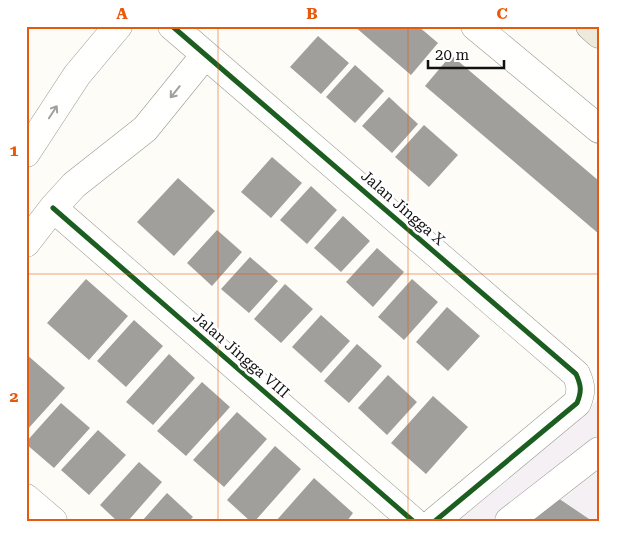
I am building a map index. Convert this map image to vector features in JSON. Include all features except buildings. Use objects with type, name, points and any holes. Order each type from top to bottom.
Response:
[{"type":"main road","points":[[590,26],[599,34]]},
{"type":"street","points":[[26,153],[77,75],[118,26]]},
{"type":"street","name":"Jalan Jingga X","points":[[172,26],[576,374],[581,383],[581,394],[577,403],[435,521]]},
{"type":"street","points":[[475,26],[599,129]]},
{"type":"street","points":[[26,244],[53,208],[74,185],[145,129],[205,55]]},
{"type":"street","name":"Jalan Jingga VIII","points":[[53,208],[413,521]]},
{"type":"street","points":[[509,521],[596,456]]},
{"type":"street","points":[[26,498],[53,521]]},
{"type":"shaded area","points":[[599,399],[599,521],[456,521]]},
{"type":"cycle path","points":[[172,26],[576,374],[580,388],[577,403],[435,521]]},
{"type":"cycle path","points":[[53,208],[413,521]]}]
